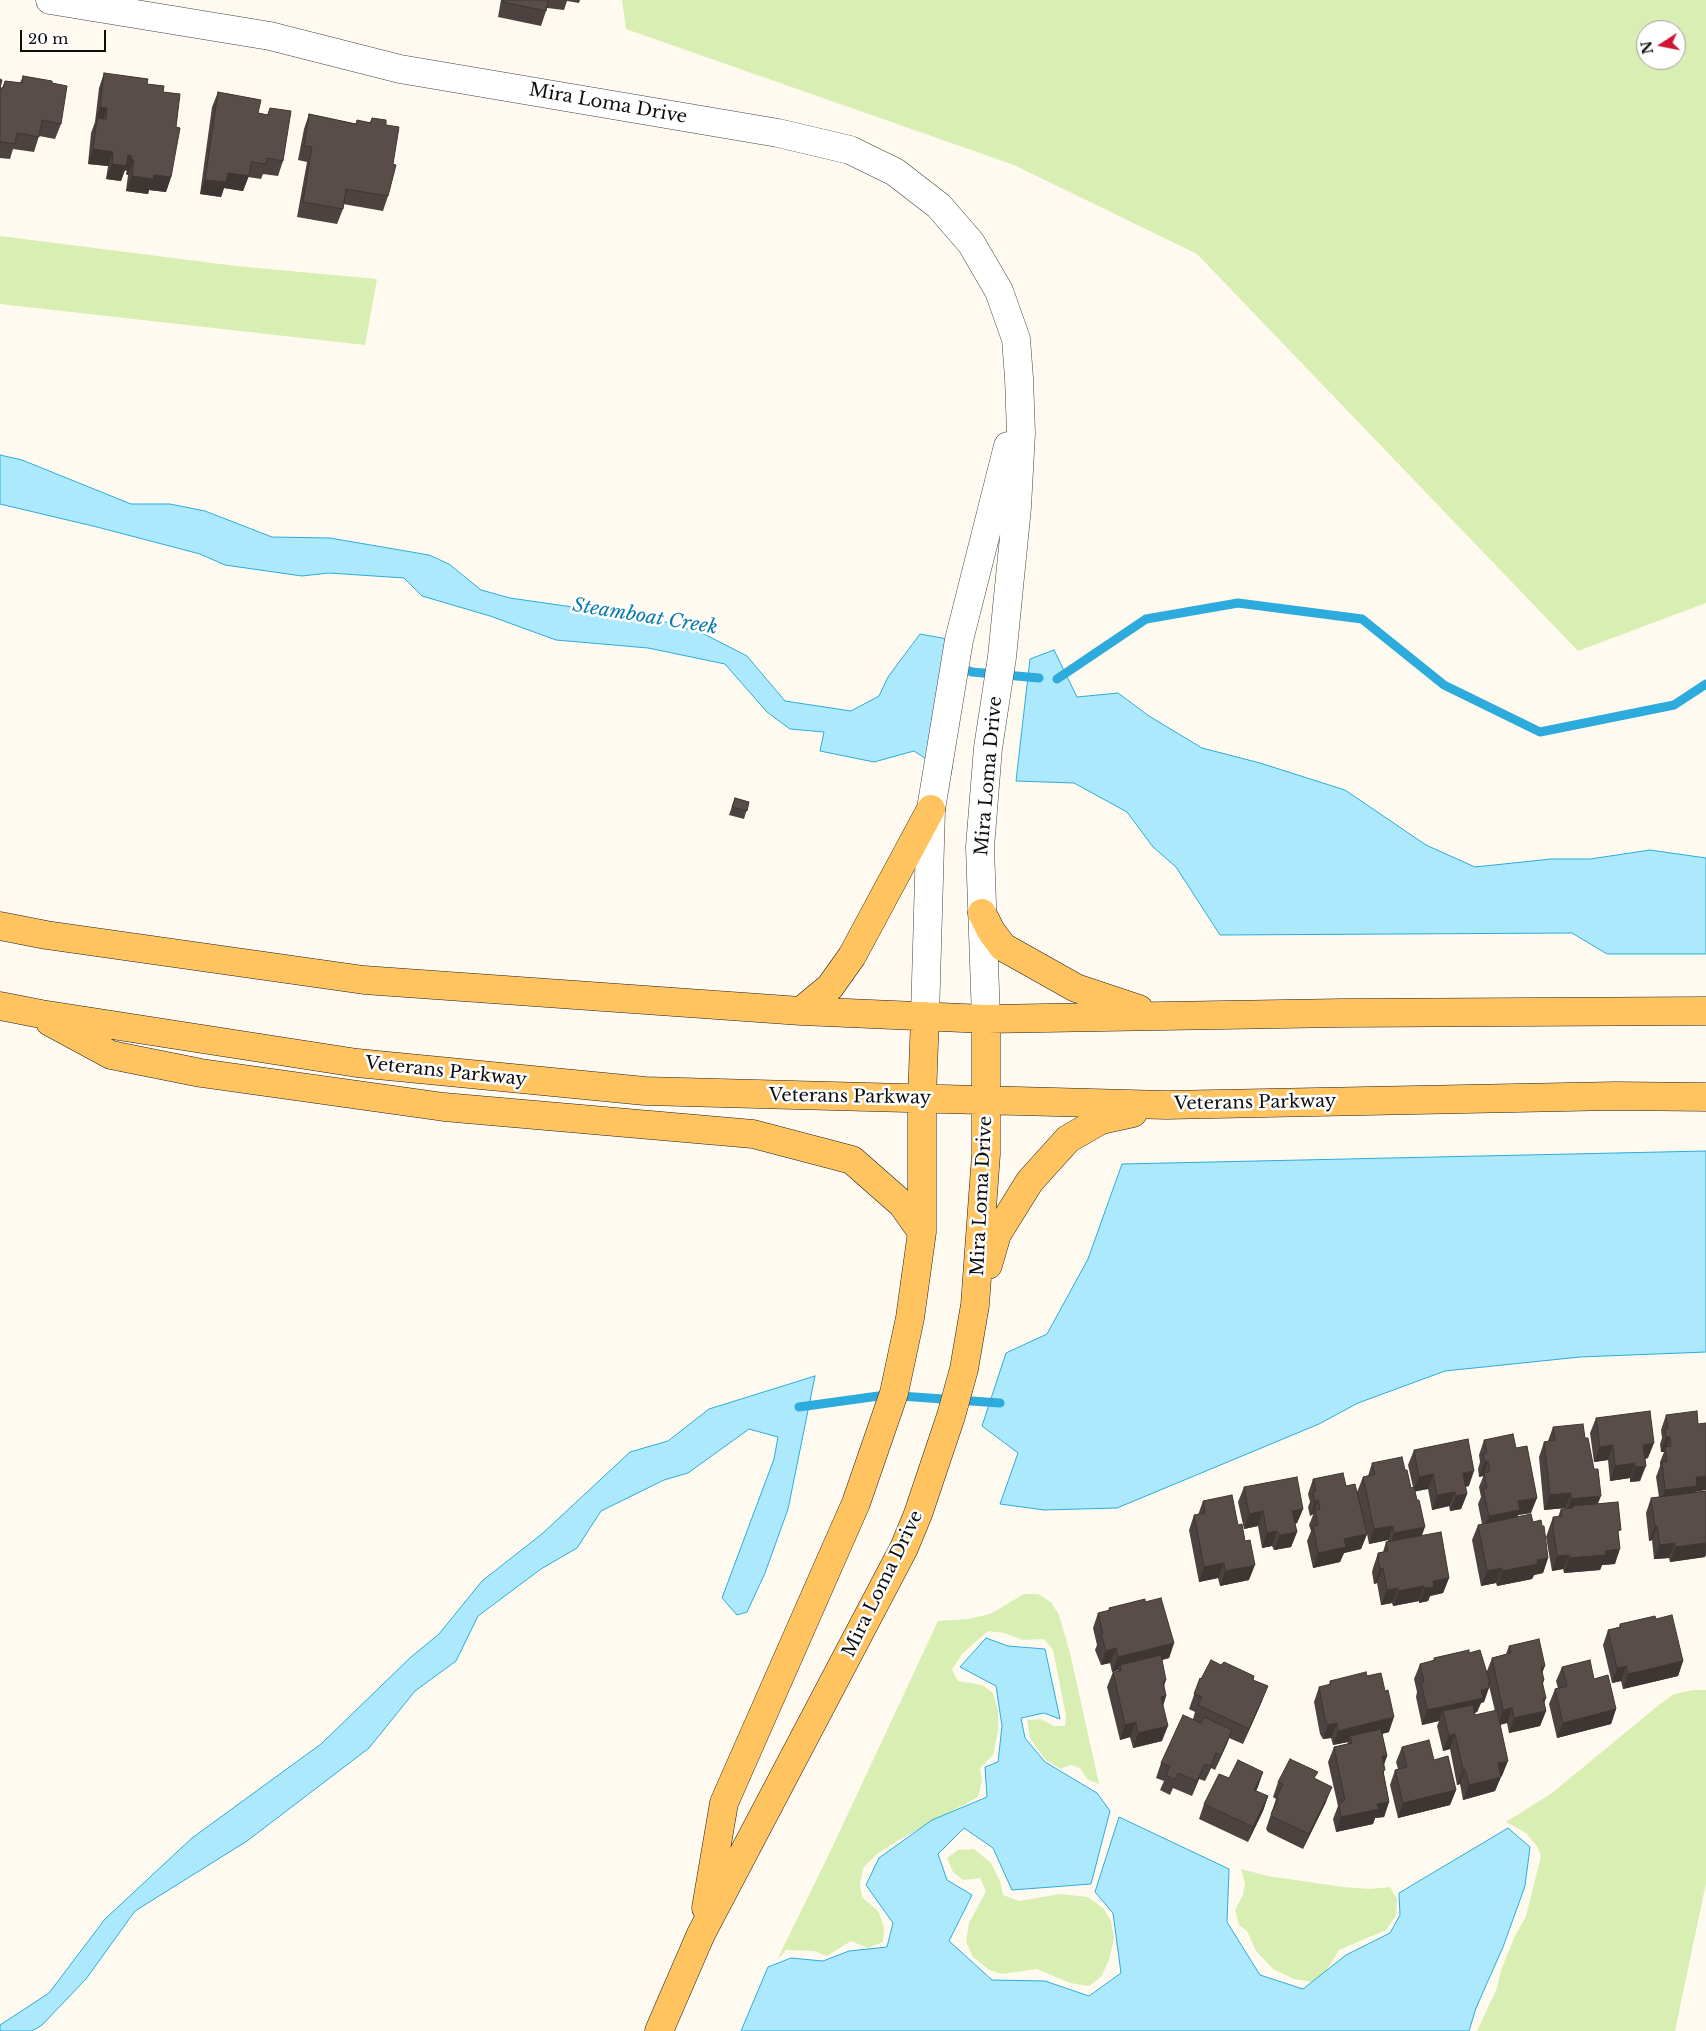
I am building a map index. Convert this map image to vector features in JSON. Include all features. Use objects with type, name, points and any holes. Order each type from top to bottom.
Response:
[{"type":"main road","points":[[801,1011],[830,987],[852,956],[931,810]]},
{"type":"main road","points":[[982,913],[991,931],[1003,947],[1076,988],[1157,1015]]},
{"type":"main road","points":[[0,926],[46,935],[364,980],[801,1011],[986,1019],[1157,1015],[1706,1011]]},
{"type":"main road","name":"Veterans Parkway","points":[[0,1006],[358,1063],[645,1091],[1166,1105],[1616,1096],[1706,1097]]},
{"type":"main road","points":[[33,1012],[111,1055],[201,1073],[444,1107],[752,1134],[852,1160],[902,1204],[922,1232]]},
{"type":"main road","name":"Mira Loma Drive","points":[[701,1934],[724,1803],[856,1503],[894,1393],[910,1318],[922,1232],[922,1098],[926,1016]]},
{"type":"main road","name":"Mira Loma Drive","points":[[659,2031],[701,1934],[893,1572],[918,1514],[943,1439],[964,1369],[975,1305],[986,1154],[986,1019]]},
{"type":"main road","points":[[975,1305],[997,1234],[1030,1181],[1068,1139],[1101,1120],[1166,1105]]},
{"type":"street","name":"Mira Loma Drive","points":[[50,0],[270,36],[400,69],[778,134],[850,150],[895,172],[939,206],[971,243],[999,291],[1016,338],[1020,399],[1021,433],[1017,507],[1002,656],[984,782],[980,847],[986,1019]]},
{"type":"street","name":"Mira Loma Drive","points":[[926,1016],[931,810],[937,768],[959,640],[1020,399]]},
{"type":"green space","points":[[622,0],[1706,0],[1706,603],[1578,651],[1197,254],[1014,165],[626,29]]},
{"type":"green space","points":[[0,236],[236,266],[377,279],[365,345],[0,304]]},
{"type":"green space","points":[[1024,1594],[1038,1594],[1051,1602],[1059,1615],[1070,1653],[1099,1784],[1088,1780],[1080,1768],[1071,1765],[1060,1769],[1044,1758],[1030,1738],[1027,1720],[1041,1719],[1054,1726],[1065,1726],[1066,1716],[1053,1650],[1044,1639],[1023,1640],[1004,1633],[988,1631],[962,1654],[952,1670],[958,1681],[982,1685],[993,1693],[998,1711],[998,1731],[993,1755],[980,1768],[982,1781],[978,1797],[899,1840],[877,1854],[863,1868],[860,1885],[862,1897],[878,1911],[884,1927],[883,1942],[868,1948],[851,1941],[827,1956],[814,1951],[786,1950],[777,1960],[831,1850],[938,1621],[968,1619],[990,1614]]},
{"type":"green space","points":[[1693,1690],[1706,1690],[1706,1883],[1675,2031],[1477,2031],[1497,1988],[1501,1970],[1514,1938],[1526,1916],[1541,1856],[1537,1846],[1526,1833],[1506,1822],[1552,1793],[1674,1694]]},
{"type":"green space","points":[[974,1849],[991,1863],[1000,1881],[1003,1895],[1019,1901],[1060,1894],[1088,1897],[1104,1909],[1111,1921],[1114,1939],[1109,1960],[1101,1977],[1089,1986],[1070,1983],[1037,1969],[1002,1974],[989,1970],[973,1957],[966,1942],[969,1923],[986,1891],[980,1878],[963,1880],[953,1872],[947,1858],[958,1850]]},
{"type":"green space","points":[[1241,1869],[1268,1876],[1343,1887],[1370,1889],[1390,1887],[1397,1899],[1396,1916],[1386,1930],[1339,1950],[1326,1971],[1313,1982],[1294,1979],[1273,1969],[1256,1951],[1247,1931],[1239,1925],[1235,1910],[1243,1895],[1245,1883]]},
{"type":"water","points":[[0,455],[22,460],[131,504],[170,504],[205,511],[272,537],[330,538],[429,555],[449,564],[481,590],[510,598],[656,619],[704,634],[747,656],[785,701],[851,711],[879,696],[888,677],[920,634],[969,643],[951,775],[914,751],[874,762],[820,751],[824,732],[790,729],[767,712],[725,664],[648,648],[556,640],[490,616],[422,596],[404,578],[329,573],[302,576],[225,565],[200,554],[0,504]]},
{"type":"water","points":[[1054,650],[1077,697],[1118,693],[1149,716],[1202,748],[1260,763],[1345,790],[1426,845],[1475,867],[1551,859],[1590,859],[1650,850],[1706,858],[1706,954],[1607,954],[1572,933],[1220,935],[1176,867],[1153,847],[1127,812],[1074,783],[1016,781],[1030,659]]},
{"type":"water","points":[[1706,1151],[1706,1352],[1580,1357],[1445,1371],[1358,1403],[1319,1424],[1117,1508],[1044,1510],[1000,1504],[1018,1453],[982,1426],[1006,1353],[1047,1334],[1088,1259],[1122,1164]]},
{"type":"water","points":[[815,1376],[788,1509],[765,1573],[747,1612],[737,1615],[722,1598],[774,1459],[778,1437],[749,1429],[688,1473],[664,1480],[601,1511],[577,1548],[541,1569],[478,1616],[456,1661],[415,1691],[369,1748],[247,1841],[135,1911],[86,1979],[42,2025],[32,2031],[0,2031],[0,2025],[49,1993],[105,1919],[192,1838],[321,1744],[411,1657],[439,1634],[482,1581],[543,1533],[630,1452],[668,1441],[709,1409]]},
{"type":"water","points":[[986,1638],[1008,1646],[1045,1649],[1060,1719],[1044,1713],[1021,1718],[1025,1738],[1045,1762],[1097,1793],[1110,1811],[1091,1884],[1012,1890],[993,1848],[964,1828],[938,1854],[947,1880],[972,1895],[949,1941],[992,1980],[1045,1981],[1089,1996],[1121,1973],[1113,1913],[1095,1892],[1119,1817],[1229,1869],[1227,1922],[1260,1975],[1303,1989],[1346,1955],[1390,1933],[1400,1915],[1399,1893],[1508,1828],[1530,1847],[1525,1886],[1503,1947],[1476,2008],[1469,2031],[741,2031],[768,1967],[791,1958],[823,1961],[849,1951],[887,1947],[893,1923],[866,1885],[879,1858],[932,1820],[987,1797],[985,1767],[998,1762],[1002,1726],[996,1686],[960,1667]]},
{"type":"building","points":[[503,0],[548,0],[546,11],[503,2]]},
{"type":"building","points":[[104,73],[148,79],[147,84],[164,86],[163,92],[180,94],[176,127],[180,128],[171,177],[154,175],[153,179],[132,176],[134,160],[131,159],[132,156],[128,155],[126,166],[112,164],[113,152],[93,149],[97,118],[106,119],[107,108],[100,107]]},
{"type":"building","points":[[23,76],[52,81],[52,83],[67,86],[61,124],[42,120],[39,137],[17,133],[15,144],[0,142],[0,88],[3,88],[5,81],[22,83]]},
{"type":"building","points":[[218,92],[261,100],[258,113],[268,115],[270,108],[291,111],[283,161],[267,158],[266,164],[251,162],[249,176],[228,173],[226,182],[205,180]]},
{"type":"building","points":[[309,114],[356,124],[357,120],[371,123],[372,118],[386,120],[386,125],[399,127],[393,164],[396,165],[388,196],[346,189],[343,209],[303,202],[312,147],[304,146]]},
{"type":"building","points":[[735,798],[749,802],[747,811],[732,807]]},
{"type":"building","points":[[1650,1411],[1654,1443],[1643,1445],[1646,1466],[1635,1467],[1635,1463],[1615,1466],[1613,1445],[1600,1447],[1596,1418]]},
{"type":"building","points":[[1697,1411],[1698,1424],[1706,1423],[1706,1476],[1696,1477],[1697,1486],[1665,1490],[1662,1462],[1667,1462],[1665,1447],[1671,1446],[1670,1437],[1666,1437],[1665,1429],[1668,1428],[1666,1415]]},
{"type":"building","points":[[1583,1424],[1585,1438],[1588,1438],[1594,1469],[1598,1469],[1601,1496],[1571,1499],[1571,1493],[1550,1495],[1544,1442],[1555,1440],[1553,1427]]},
{"type":"building","points":[[1513,1434],[1516,1448],[1527,1446],[1537,1498],[1518,1501],[1520,1510],[1489,1516],[1483,1489],[1487,1488],[1484,1473],[1490,1471],[1488,1461],[1485,1462],[1483,1454],[1487,1453],[1484,1440]]},
{"type":"building","points":[[1468,1439],[1474,1471],[1463,1473],[1467,1494],[1456,1496],[1455,1492],[1437,1495],[1433,1474],[1419,1477],[1414,1450]]},
{"type":"building","points":[[1402,1457],[1411,1488],[1414,1487],[1417,1500],[1419,1500],[1425,1527],[1394,1533],[1393,1526],[1374,1529],[1363,1477],[1375,1474],[1372,1463]]},
{"type":"building","points":[[1343,1473],[1346,1486],[1355,1484],[1367,1534],[1344,1539],[1346,1547],[1318,1553],[1313,1526],[1318,1525],[1315,1510],[1320,1509],[1318,1499],[1315,1502],[1313,1492],[1316,1491],[1313,1479]]},
{"type":"building","points":[[1297,1477],[1303,1509],[1292,1511],[1297,1532],[1280,1535],[1277,1531],[1267,1533],[1263,1511],[1249,1514],[1244,1487]]},
{"type":"building","points":[[1706,1491],[1706,1543],[1675,1547],[1675,1543],[1660,1545],[1651,1498]]},
{"type":"building","points":[[1232,1495],[1238,1525],[1242,1524],[1245,1541],[1250,1540],[1255,1565],[1225,1571],[1224,1563],[1204,1567],[1194,1515],[1205,1513],[1203,1501]]},
{"type":"building","points":[[1618,1502],[1621,1530],[1618,1531],[1620,1549],[1605,1551],[1606,1555],[1569,1558],[1569,1555],[1557,1556],[1552,1522],[1554,1522],[1553,1517],[1562,1516],[1561,1509],[1573,1508],[1573,1506]]},
{"type":"building","points":[[1531,1514],[1533,1522],[1541,1520],[1542,1526],[1544,1526],[1548,1558],[1537,1560],[1538,1564],[1502,1571],[1502,1568],[1487,1571],[1478,1525]]},
{"type":"building","points":[[1441,1532],[1449,1578],[1433,1581],[1434,1587],[1425,1588],[1424,1586],[1398,1591],[1398,1588],[1387,1590],[1383,1568],[1380,1569],[1378,1558],[1378,1553],[1388,1551],[1386,1542]]},
{"type":"building","points":[[1161,1598],[1174,1643],[1118,1657],[1116,1648],[1106,1651],[1101,1635],[1103,1634],[1098,1613],[1110,1610],[1109,1608],[1145,1599],[1145,1602]]},
{"type":"building","points":[[1672,1615],[1683,1661],[1628,1674],[1626,1666],[1617,1668],[1608,1630],[1621,1627],[1620,1624],[1655,1616],[1656,1619]]},
{"type":"building","points":[[1539,1639],[1545,1666],[1541,1667],[1546,1698],[1543,1698],[1546,1711],[1514,1718],[1512,1708],[1503,1710],[1492,1658],[1511,1653],[1509,1646]]},
{"type":"building","points":[[1469,1650],[1469,1653],[1480,1650],[1490,1683],[1488,1683],[1489,1688],[1481,1690],[1483,1698],[1427,1710],[1421,1682],[1424,1682],[1420,1664],[1435,1660],[1434,1658]]},
{"type":"building","points":[[1161,1655],[1166,1680],[1163,1681],[1166,1696],[1161,1697],[1168,1726],[1138,1733],[1136,1722],[1125,1725],[1113,1672],[1121,1671],[1120,1665]]},
{"type":"building","points":[[1211,1660],[1221,1665],[1224,1662],[1254,1676],[1253,1680],[1268,1686],[1249,1729],[1198,1705],[1202,1697],[1194,1694],[1200,1678]]},
{"type":"building","points":[[1590,1660],[1594,1679],[1608,1675],[1616,1709],[1563,1723],[1555,1689],[1567,1686],[1562,1667]]},
{"type":"building","points":[[1366,1672],[1367,1676],[1381,1673],[1385,1691],[1388,1690],[1394,1717],[1338,1731],[1337,1723],[1328,1725],[1325,1719],[1319,1687],[1331,1684],[1330,1681]]},
{"type":"building","points":[[1473,1705],[1475,1715],[1497,1710],[1508,1761],[1498,1763],[1501,1777],[1469,1785],[1465,1769],[1463,1770],[1455,1734],[1449,1736],[1443,1711]]},
{"type":"building","points":[[1183,1715],[1201,1723],[1204,1717],[1232,1730],[1221,1755],[1216,1753],[1211,1766],[1205,1764],[1197,1781],[1178,1773],[1175,1780],[1166,1775],[1170,1766],[1161,1763]]},
{"type":"building","points":[[1381,1729],[1387,1756],[1382,1756],[1389,1802],[1377,1804],[1379,1809],[1341,1817],[1339,1804],[1345,1800],[1334,1747],[1352,1743],[1350,1736]]},
{"type":"building","points":[[1429,1740],[1434,1760],[1448,1756],[1456,1790],[1403,1803],[1395,1770],[1407,1767],[1402,1747]]},
{"type":"building","points":[[1290,1759],[1318,1772],[1314,1778],[1332,1787],[1309,1834],[1273,1817],[1271,1814],[1283,1784],[1278,1782]]},
{"type":"building","points":[[1238,1760],[1263,1772],[1254,1790],[1268,1796],[1253,1827],[1204,1804],[1219,1774],[1229,1778]]},
{"type":"waterway","name":"Steamboat Creek","points":[[1057,679],[1146,619],[1238,603],[1362,619],[1444,685],[1540,732],[1674,705],[1706,684]]},
{"type":"waterway","name":"Steamboat Creek","points":[[958,667],[972,672],[1039,678]]},
{"type":"waterway","points":[[799,1407],[886,1395],[1000,1403]]}]
